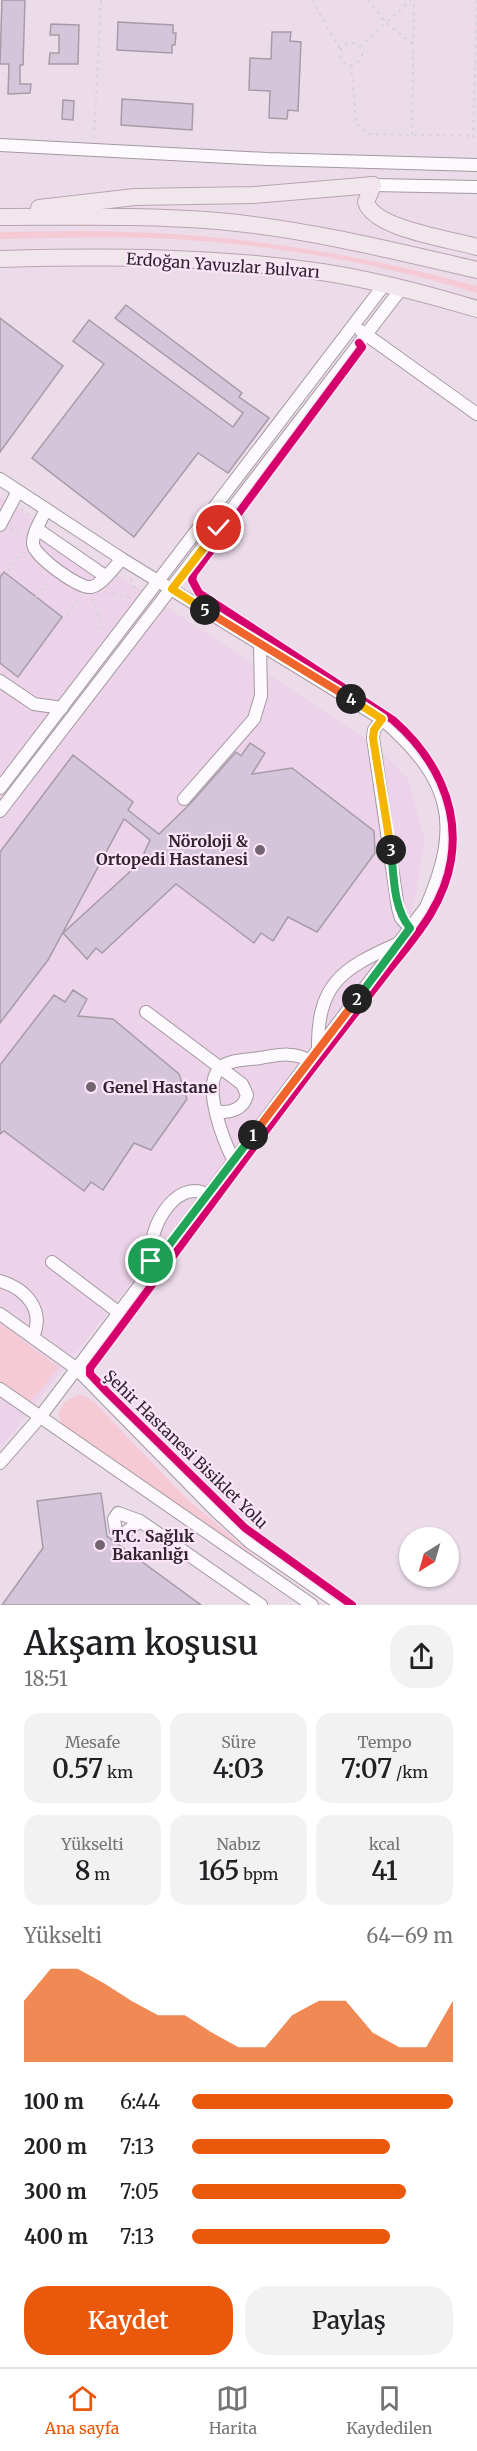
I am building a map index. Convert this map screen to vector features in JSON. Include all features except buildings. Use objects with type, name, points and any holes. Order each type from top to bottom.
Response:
[{"type":"main road","points":[[0,212],[135,197],[253,195],[373,184],[366,202],[374,216],[405,228],[477,247]]},
{"type":"main road","points":[[0,217],[152,218],[242,224],[346,239],[477,270]]},
{"type":"main road","name":"Erdoğan Yavuzlar Bulvarı","points":[[0,259],[98,257],[186,260],[323,272],[477,309]]},
{"type":"street","points":[[0,145],[267,159],[477,165]]},
{"type":"street","points":[[373,184],[477,187]]},
{"type":"street","points":[[0,788],[384,285]]},
{"type":"street","points":[[0,811],[401,289]]},
{"type":"street","points":[[353,326],[477,414]]},
{"type":"street","points":[[0,479],[122,559],[382,719],[416,750],[432,774],[442,800],[447,826],[446,852],[426,907],[77,1369],[0,1463]]},
{"type":"street","points":[[6,526],[18,491]]},
{"type":"street","points":[[46,509],[33,527],[33,542],[37,554],[77,583],[90,587],[99,583],[122,559]]},
{"type":"street","points":[[33,527],[105,576]]},
{"type":"street","points":[[184,799],[254,719],[261,696],[260,645]]},
{"type":"street","points":[[0,681],[34,704],[62,708]]},
{"type":"street","points":[[382,719],[374,730],[373,738],[398,908],[401,918],[410,928]]},
{"type":"street","points":[[314,1056],[324,1000],[353,964],[398,944]]},
{"type":"street","points":[[146,1012],[242,1084],[247,1095],[244,1104],[235,1110],[216,1111]]},
{"type":"street","points":[[234,1161],[216,1111],[213,1080],[220,1068],[232,1062],[286,1054],[314,1056]]},
{"type":"street","points":[[153,1266],[149,1251],[152,1236],[168,1208],[188,1191],[196,1190],[208,1195]]},
{"type":"street","points":[[52,1262],[118,1312]]},
{"type":"street","points":[[0,1281],[9,1284],[34,1304],[38,1319],[33,1337]]},
{"type":"street","points":[[0,1314],[77,1369],[217,1512],[251,1543],[340,1605]]},
{"type":"street","points":[[0,1389],[312,1605]]},
{"type":"street","points":[[140,1521],[261,1605]]},
{"type":"path","points":[[93,150],[101,0]]},
{"type":"path","points":[[312,0],[341,51],[343,62],[351,65],[361,60],[360,47]]},
{"type":"path","points":[[368,0],[386,23],[413,44]]},
{"type":"path","points":[[360,47],[412,0]]},
{"type":"path","points":[[412,0],[412,135]]},
{"type":"path","points":[[477,0],[473,136],[477,141]]},
{"type":"path","points":[[341,51],[349,44],[360,47]]},
{"type":"path","points":[[351,65],[356,123],[368,134],[473,136]]},
{"type":"path","points":[[8,570],[22,547],[24,538],[33,527],[32,517],[18,507]]},
{"type":"path","points":[[6,526],[24,538]]},
{"type":"path","points":[[22,547],[30,556]]},
{"type":"path","points":[[45,574],[58,583]]},
{"type":"path","points":[[36,597],[51,578]]},
{"type":"path","points":[[101,591],[130,598],[139,597],[135,586]]},
{"type":"path","points":[[75,590],[87,598],[109,642]]},
{"type":"path","points":[[63,621],[87,598],[97,595]]},
{"type":"shaded area","points":[[84,231],[185,235],[282,245],[427,273],[477,286],[477,293],[365,264],[250,246],[151,238],[0,239],[0,232]]},
{"type":"shaded area","points":[[0,497],[374,744],[408,779],[425,841],[410,928],[0,1449]]},
{"type":"shaded area","points":[[0,1323],[59,1368],[27,1405],[0,1385]]},
{"type":"shaded area","points":[[77,1395],[85,1396],[95,1403],[186,1498],[265,1565],[64,1431],[58,1413],[65,1402]]},
{"type":"cycle path","name":"Şehir Hastanesi Bisiklet Yolu","points":[[352,1605],[245,1528],[107,1392],[90,1374],[90,1368],[315,1065],[418,933],[435,906],[447,876],[453,839],[447,800],[440,782],[420,749],[393,720],[199,593],[192,580],[194,573],[362,347],[359,343]]},
{"type":"place","name":"Nöroloji & Ortopedi Hastanesi","points":[[260,850]]},
{"type":"place","name":"Genel Hastane","points":[[91,1087]]},
{"type":"place","name":"T.C. Sağlık Bakanlığı","points":[[100,1545]]},
{"type":"route","points":[[151,1261],[153,1266],[410,928],[401,918],[398,908],[373,738],[374,730],[382,719],[172,589],[219,528]]}]
